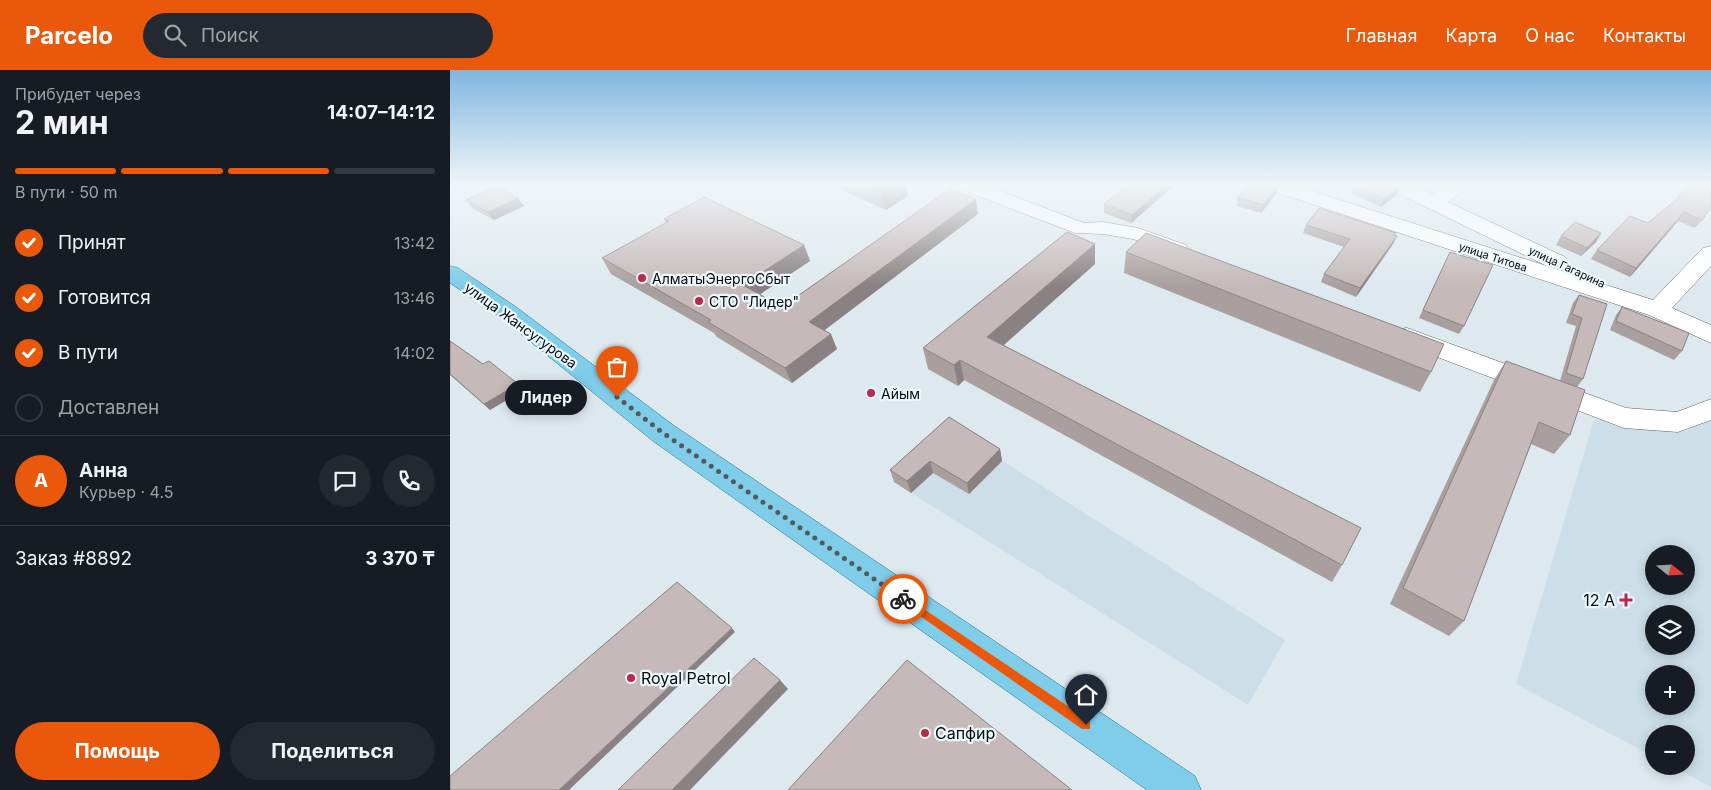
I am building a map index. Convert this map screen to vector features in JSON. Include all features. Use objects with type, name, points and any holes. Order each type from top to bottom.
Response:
[{"type":"main road","name":"улица Жансугурова","points":[[450,273],[508,312],[663,433],[1181,790]]},
{"type":"street","points":[[1055,219],[1082,229],[1103,228],[1138,234],[1201,258]]},
{"type":"street","name":"улица Титова","points":[[1376,219],[1657,310],[1711,335]]},
{"type":"street","name":"улица Гагарина","points":[[1465,219],[1657,310]]},
{"type":"street","points":[[1657,310],[1711,253]]},
{"type":"street","points":[[1384,327],[1624,418],[1678,422],[1711,410]]},
{"type":"shaded area","name":"12 А","points":[[1594,419],[1686,431],[1706,420],[1711,423],[1711,787],[1688,775],[1695,775],[1695,725],[1645,725],[1645,752],[1516,684]]},
{"type":"shaded area","points":[[952,429],[1285,640],[1248,705],[894,482]]},
{"type":"building","points":[[665,219],[749,219],[804,245],[743,285],[782,307],[908,219],[949,219],[809,322],[831,334],[785,368],[708,322],[711,320],[602,258],[669,221]]},
{"type":"building","points":[[1311,219],[1352,219],[1396,233],[1394,235],[1397,236],[1360,288],[1324,274],[1350,239],[1306,225]]},
{"type":"building","points":[[1627,219],[1637,219],[1648,223],[1653,219],[1678,219],[1636,268],[1597,250]]},
{"type":"building","points":[[1575,222],[1601,233],[1587,248],[1561,236]]},
{"type":"building","points":[[1067,232],[1095,244],[987,337],[1361,528],[1342,565],[960,360],[954,365],[923,348]]},
{"type":"building","points":[[1146,233],[1444,344],[1431,372],[1126,252]]},
{"type":"building","points":[[1450,252],[1493,265],[1464,326],[1423,310]]},
{"type":"building","points":[[1579,295],[1607,304],[1583,379],[1566,373],[1582,318],[1572,314]]},
{"type":"building","points":[[1622,307],[1689,333],[1682,351],[1616,321]]},
{"type":"building","points":[[450,341],[483,364],[489,361],[518,384],[484,404],[450,374]]},
{"type":"building","points":[[1506,361],[1585,390],[1570,435],[1539,422],[1464,621],[1403,588]]},
{"type":"building","points":[[949,417],[1000,449],[967,483],[930,461],[907,481],[890,470]]},
{"type":"building","points":[[677,582],[732,628],[559,790],[450,789],[450,776]]},
{"type":"building","points":[[754,658],[780,680],[672,790],[618,790]]},
{"type":"building","name":"Сапфир","points":[[907,660],[1072,790],[788,790]]},
{"type":"way so far","points":[[617,397],[663,433],[712,465],[903,599]]},
{"type":"place","name":"АлматыЭнергоСбыт","points":[[642,278]]},
{"type":"place","name":"СТО \"Лидер\"","points":[[699,301]]},
{"type":"place","name":"Айым","points":[[871,393]]},
{"type":"place","name":"Лидер","points":[[617,397]]},
{"type":"place","name":"12 А","points":[[1626,600]]},
{"type":"place","name":"Royal Petrol","points":[[631,678]]},
{"type":"place","name":"Сапфир","points":[[925,733]]},
{"type":"route","points":[[903,599],[1086,725]]}]
